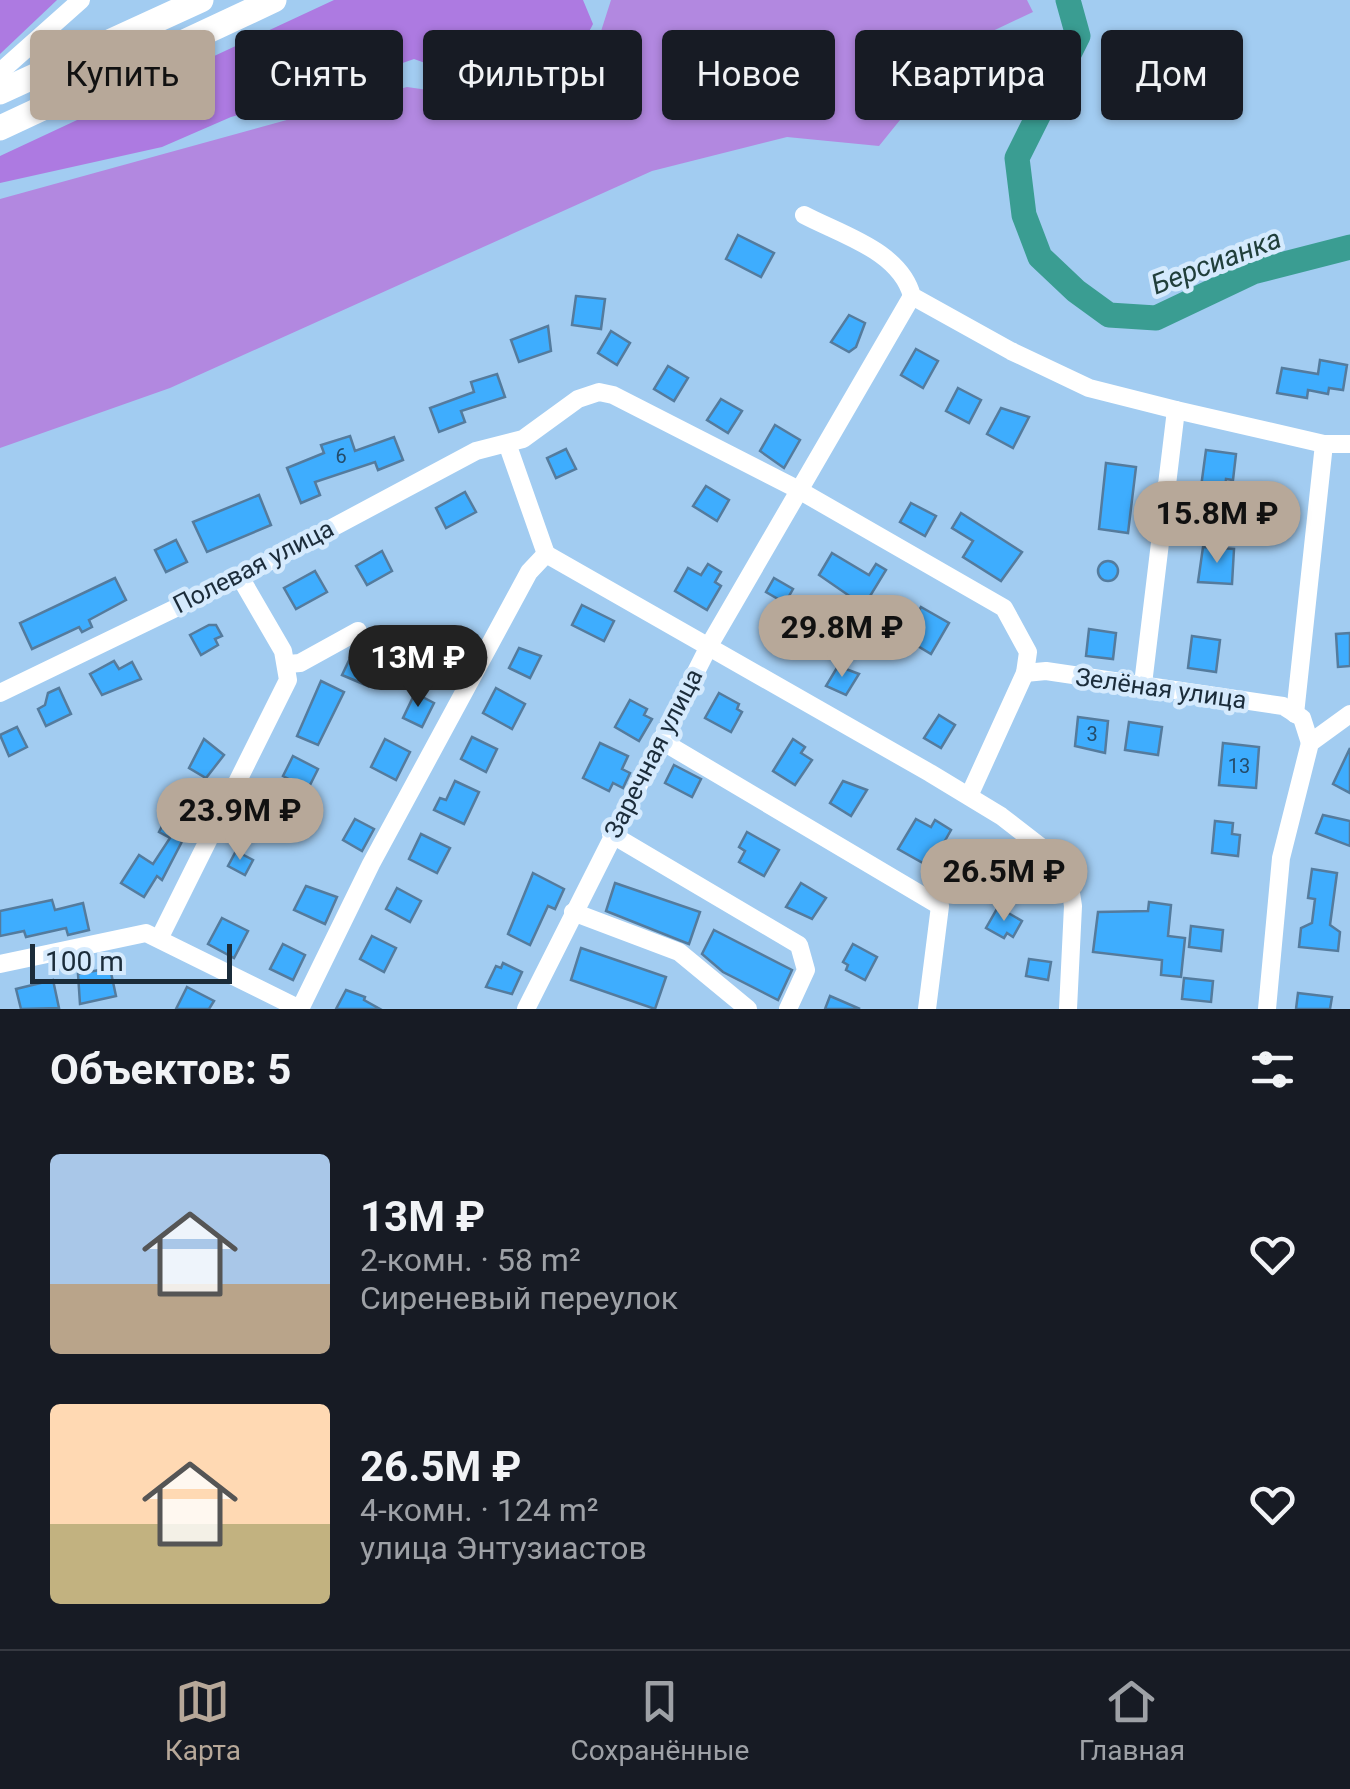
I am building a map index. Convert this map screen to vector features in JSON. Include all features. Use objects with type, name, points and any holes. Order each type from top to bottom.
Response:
[{"type":"highway","points":[[0,92],[201,0]]},
{"type":"highway","points":[[0,128],[274,0]]},
{"type":"street","points":[[0,72],[81,0]]},
{"type":"street","points":[[804,215],[892,260],[908,278],[912,296],[1011,352],[1089,388],[1324,444],[1350,444]]},
{"type":"street","name":"Заречная улица","points":[[526,1009],[710,644],[912,296]]},
{"type":"street","name":"Полевая улица","points":[[0,693],[240,577],[476,451],[508,446],[562,408],[599,392],[613,395],[797,489]]},
{"type":"street","points":[[1142,684],[1176,410]]},
{"type":"street","points":[[1267,1009],[1281,858],[1310,743],[1308,729],[1296,714],[1324,444]]},
{"type":"street","points":[[508,446],[546,554],[710,644],[969,796],[1067,867],[1073,906],[1068,1009]]},
{"type":"street","points":[[797,489],[1004,608],[1028,652],[1025,673],[969,796]]},
{"type":"street","points":[[0,964],[122,934],[160,937],[300,1009],[380,847],[529,572],[546,554]]},
{"type":"street","points":[[160,937],[283,696],[288,664],[240,577]]},
{"type":"street","points":[[288,664],[300,663],[358,631]]},
{"type":"street","name":"Зелёная улица","points":[[1025,673],[1046,671],[1234,697],[1283,706],[1296,714]]},
{"type":"street","points":[[1310,743],[1350,714]]},
{"type":"street","points":[[660,740],[940,906],[927,1009]]},
{"type":"street","points":[[612,834],[799,945],[806,970],[788,1009]]},
{"type":"street","points":[[573,912],[679,952],[739,1006]]},
{"type":"shaded area","points":[[0,0],[57,0],[0,54]]},
{"type":"shaded area","points":[[334,0],[583,0],[593,24],[590,30],[423,30],[423,62],[414,59],[403,63],[403,30],[270,30]]},
{"type":"shaded area","points":[[611,0],[1027,0],[1033,12],[995,30],[855,30],[855,120],[900,120],[879,146],[787,137],[652,171],[170,388],[0,448],[0,199],[287,120],[403,120],[403,88],[407,87],[423,89],[423,120],[642,120],[642,30],[601,30]]},
{"type":"shaded area","points":[[235,46],[235,116],[162,147],[0,183],[0,156],[77,120],[215,120],[215,56]]},
{"type":"building","points":[[738,235],[774,253],[761,277],[726,259]]},
{"type":"building","points":[[576,296],[605,299],[601,329],[572,325]]},
{"type":"building","points":[[849,315],[865,323],[856,347],[849,352],[831,342]]},
{"type":"building","points":[[548,326],[551,351],[519,362],[511,340]]},
{"type":"building","points":[[611,331],[630,343],[617,365],[598,353]]},
{"type":"building","points":[[916,349],[938,361],[923,388],[901,375]]},
{"type":"building","points":[[1320,360],[1347,365],[1343,390],[1329,388],[1328,394],[1308,390],[1307,398],[1277,393],[1282,368],[1318,374]]},
{"type":"building","points":[[668,366],[688,378],[674,401],[654,389]]},
{"type":"building","points":[[497,374],[505,397],[461,411],[465,422],[439,432],[430,408],[474,392],[471,382]]},
{"type":"building","points":[[958,388],[981,400],[969,423],[946,411]]},
{"type":"building","points":[[721,399],[742,411],[728,433],[707,420]]},
{"type":"building","points":[[1001,408],[1029,417],[1013,448],[987,434]]},
{"type":"building","points":[[775,425],[800,440],[784,468],[760,451]]},
{"type":"building","points":[[350,436],[355,451],[394,437],[403,460],[378,470],[375,462],[315,482],[320,495],[301,503],[287,468],[324,453],[321,445]]},
{"type":"building","points":[[566,449],[576,469],[556,478],[547,458]]},
{"type":"building","points":[[1206,450],[1236,454],[1233,480],[1226,479],[1225,489],[1201,487]]},
{"type":"building","points":[[1106,463],[1136,467],[1128,533],[1099,529]]},
{"type":"building","points":[[706,486],[729,500],[717,521],[693,506]]},
{"type":"building","points":[[465,492],[476,512],[446,528],[436,508]]},
{"type":"building","points":[[259,495],[271,525],[207,552],[193,522]]},
{"type":"building","points":[[911,503],[936,516],[925,536],[900,522]]},
{"type":"building","points":[[961,513],[1022,552],[1001,581],[963,557],[973,541],[952,528]]},
{"type":"building","points":[[176,540],[187,562],[166,572],[155,550]]},
{"type":"building","points":[[1203,547],[1234,549],[1232,584],[1198,582]]},
{"type":"building","points":[[382,551],[392,571],[367,585],[356,566]]},
{"type":"building","points":[[832,553],[869,575],[876,564],[886,570],[864,606],[819,575]]},
{"type":"building","points":[[1108,561],[1118,571],[1108,581],[1098,571]]},
{"type":"building","points":[[708,564],[721,572],[715,582],[721,586],[707,610],[675,591],[688,568],[701,575]]},
{"type":"building","points":[[315,571],[327,592],[296,609],[284,588]]},
{"type":"building","points":[[115,578],[126,600],[89,620],[92,627],[82,632],[79,627],[32,649],[20,623]]},
{"type":"building","points":[[774,578],[793,589],[785,603],[766,592]]},
{"type":"building","points":[[582,605],[614,621],[604,641],[572,625]]},
{"type":"building","points":[[921,607],[949,623],[931,654],[903,637]]},
{"type":"building","points":[[216,625],[222,636],[215,639],[218,645],[201,655],[190,635]]},
{"type":"building","points":[[1089,629],[1116,633],[1113,659],[1086,656]]},
{"type":"building","points":[[389,630],[402,637],[389,664],[380,659],[368,686],[342,675],[352,654],[362,658],[373,636],[383,642]]},
{"type":"building","points":[[1350,633],[1350,666],[1338,667],[1336,634]]},
{"type":"building","points":[[1192,636],[1220,640],[1216,672],[1188,668]]},
{"type":"building","points":[[519,648],[541,656],[530,678],[509,668]]},
{"type":"building","points":[[431,650],[458,664],[449,680],[443,676],[440,681],[420,671]]},
{"type":"building","points":[[114,661],[119,669],[132,662],[141,679],[102,695],[90,674]]},
{"type":"building","points":[[838,666],[859,674],[846,695],[826,686]]},
{"type":"building","points":[[321,681],[344,692],[318,745],[297,736]]},
{"type":"building","points":[[59,688],[71,714],[46,726],[38,709],[45,705],[48,693]]},
{"type":"building","points":[[496,688],[525,704],[512,729],[483,713]]},
{"type":"building","points":[[415,693],[434,703],[422,727],[403,718]]},
{"type":"building","points":[[719,693],[739,704],[737,709],[742,712],[731,732],[705,718]]},
{"type":"building","points":[[630,700],[647,709],[644,715],[652,719],[639,741],[615,727]]},
{"type":"building","points":[[939,715],[955,725],[941,748],[924,738]]},
{"type":"building","points":[[1078,717],[1108,721],[1105,753],[1075,746]]},
{"type":"building","points":[[1129,722],[1162,727],[1158,755],[1125,750]]},
{"type":"building","points":[[17,727],[27,747],[9,756],[0,735]]},
{"type":"building","points":[[472,737],[497,749],[486,772],[461,759]]},
{"type":"building","points":[[204,739],[224,755],[206,778],[189,768]]},
{"type":"building","points":[[385,739],[410,752],[396,780],[371,767]]},
{"type":"building","points":[[793,739],[805,747],[801,753],[812,760],[795,785],[773,771]]},
{"type":"building","points":[[600,743],[628,756],[622,769],[630,773],[623,788],[613,783],[609,791],[583,778]]},
{"type":"building","points":[[1223,743],[1259,747],[1256,788],[1219,785]]},
{"type":"building","points":[[1350,748],[1350,793],[1333,784]]},
{"type":"building","points":[[293,756],[318,769],[308,789],[283,776]]},
{"type":"building","points":[[674,765],[701,779],[692,797],[665,783]]},
{"type":"building","points":[[455,781],[479,792],[464,824],[434,810],[440,798],[446,800]]},
{"type":"building","points":[[843,781],[867,790],[851,816],[830,803]]},
{"type":"building","points":[[265,803],[291,816],[279,839],[253,826]]},
{"type":"building","points":[[191,804],[206,812],[194,833],[188,830],[162,880],[157,876],[144,897],[121,883],[139,855],[153,864],[170,838],[159,832],[171,809],[184,816]]},
{"type":"building","points":[[1323,815],[1350,821],[1350,846],[1316,833]]},
{"type":"building","points":[[355,819],[374,829],[362,851],[343,840]]},
{"type":"building","points":[[916,819],[931,827],[935,820],[951,830],[930,867],[898,849]]},
{"type":"building","points":[[1215,821],[1233,823],[1232,834],[1240,835],[1238,856],[1212,853]]},
{"type":"building","points":[[747,832],[779,850],[764,876],[739,862],[745,851],[739,847]]},
{"type":"building","points":[[421,834],[450,848],[437,873],[409,859]]},
{"type":"building","points":[[978,844],[1001,856],[985,885],[963,873]]},
{"type":"building","points":[[236,851],[253,860],[245,875],[228,866]]},
{"type":"building","points":[[1312,869],[1337,873],[1330,925],[1340,932],[1338,951],[1299,947],[1301,928],[1312,923],[1315,899],[1308,898]]},
{"type":"building","points":[[533,873],[564,889],[555,909],[548,906],[530,945],[508,934]]},
{"type":"building","points":[[615,883],[700,912],[689,944],[606,911]]},
{"type":"building","points":[[801,883],[826,898],[812,919],[786,907]]},
{"type":"building","points":[[306,886],[337,897],[325,924],[294,910]]},
{"type":"building","points":[[397,888],[421,901],[410,922],[386,909]]},
{"type":"building","points":[[52,900],[55,910],[83,903],[89,930],[68,935],[66,928],[26,937],[24,931],[0,936],[0,911]]},
{"type":"building","points":[[1149,902],[1171,905],[1168,936],[1185,938],[1181,977],[1161,975],[1162,960],[1093,952],[1098,912],[1148,911]]},
{"type":"building","points":[[998,907],[1022,921],[1013,937],[1007,933],[1004,938],[986,928]]},
{"type":"building","points":[[222,918],[248,931],[234,958],[208,944]]},
{"type":"building","points":[[1191,926],[1223,930],[1221,951],[1189,947]]},
{"type":"building","points":[[714,930],[792,970],[778,1000],[723,972],[702,954]]},
{"type":"building","points":[[372,936],[396,948],[384,972],[360,959]]},
{"type":"building","points":[[283,944],[305,955],[293,980],[270,969]]},
{"type":"building","points":[[853,944],[877,957],[865,980],[846,970],[848,965],[843,962]]},
{"type":"building","points":[[581,948],[666,977],[655,1009],[571,980]]},
{"type":"building","points":[[1029,959],[1051,962],[1048,980],[1026,976]]},
{"type":"building","points":[[503,963],[522,972],[512,994],[486,987],[496,966],[501,968]]},
{"type":"building","points":[[110,968],[116,996],[80,1004],[78,974]]},
{"type":"building","points":[[1184,978],[1213,981],[1211,1002],[1182,999]]},
{"type":"building","points":[[53,980],[59,1008],[21,1009],[16,989]]},
{"type":"building","points":[[187,987],[214,1001],[209,1009],[176,1009]]},
{"type":"building","points":[[346,990],[365,997],[380,1009],[336,1009]]},
{"type":"building","points":[[1298,993],[1332,997],[1330,1009],[1296,1009]]},
{"type":"building","points":[[830,996],[860,1009],[825,1009]]},
{"type":"waterway","name":"Берсианка","points":[[1068,0],[1078,36],[1017,158],[1024,215],[1040,257],[1076,291],[1109,315],[1156,318],[1253,272],[1350,247]]}]
